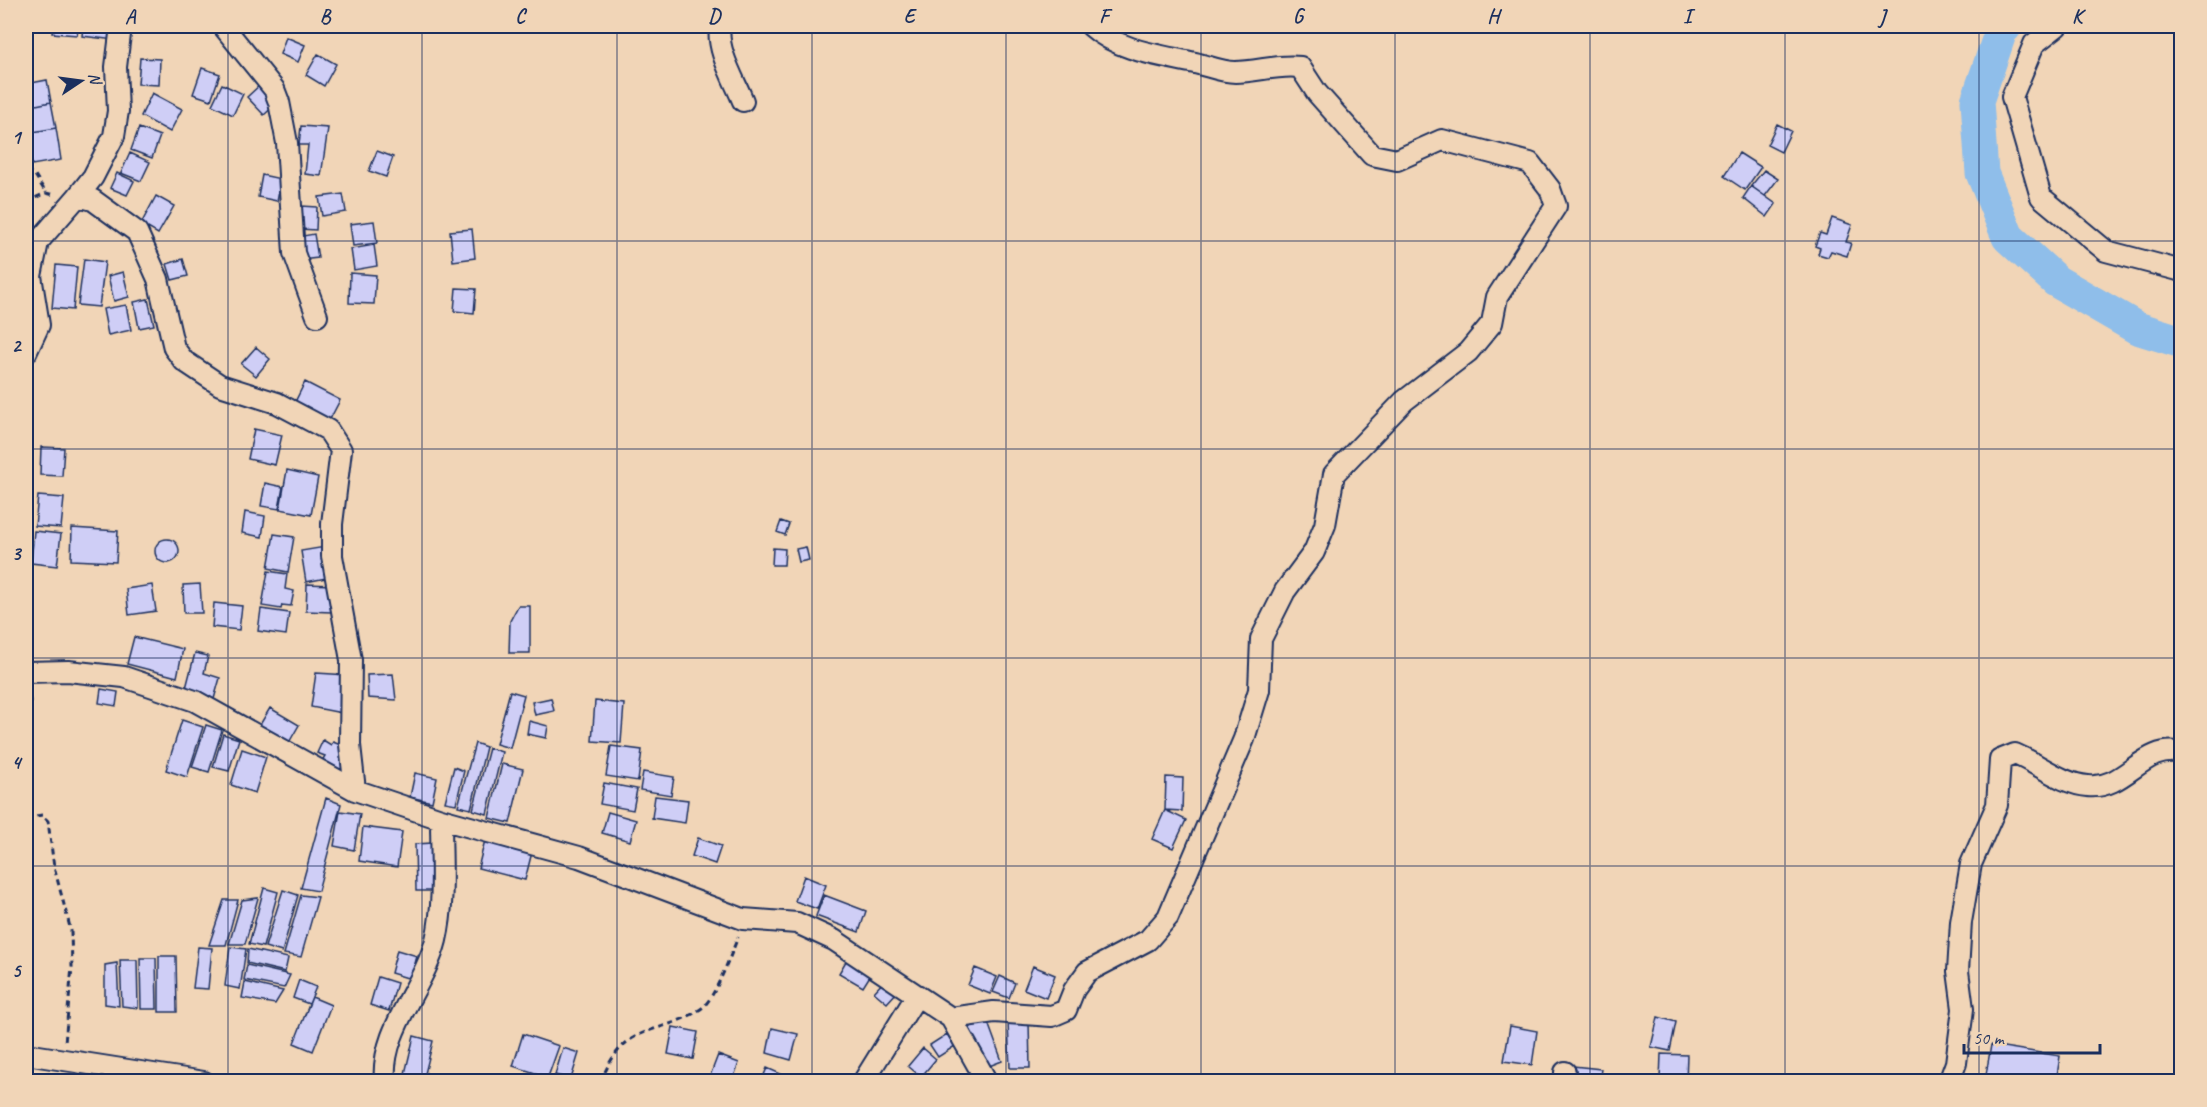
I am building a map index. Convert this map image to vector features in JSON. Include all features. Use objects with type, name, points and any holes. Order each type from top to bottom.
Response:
[{"type":"street","points":[[26,353],[39,325],[31,276],[38,242],[93,177],[114,136],[118,111],[116,67],[122,26]]},
{"type":"street","points":[[223,26],[274,89],[279,102],[287,143],[294,253],[317,316]]},
{"type":"street","points":[[720,26],[719,35],[723,54],[743,101]]},
{"type":"street","points":[[951,1018],[994,1012],[1052,1016],[1066,1010],[1074,990],[1087,972],[1148,940],[1168,917],[1244,739],[1259,690],[1261,639],[1285,591],[1314,552],[1325,525],[1334,474],[1404,401],[1468,352],[1492,323],[1497,297],[1556,206],[1550,189],[1530,164],[1442,140],[1397,160],[1372,155],[1317,93],[1300,67],[1287,65],[1263,71],[1233,72],[1144,53],[1099,33],[1091,26]]},
{"type":"street","points":[[2056,26],[2034,44],[2012,97],[2042,197],[2106,251],[2181,271]]},
{"type":"street","points":[[78,196],[93,200],[137,232],[158,279],[174,348],[184,361],[220,385],[277,403],[328,430],[341,450],[332,524],[332,556],[351,660],[350,745],[355,790]]},
{"type":"street","points":[[26,672],[68,671],[124,676],[195,701],[355,790],[441,819],[579,857],[745,919],[797,923],[834,940],[951,1018],[987,1082]]},
{"type":"street","points":[[1949,1082],[1956,1063],[1963,1010],[1958,970],[1961,922],[1971,864],[1996,805],[2000,760],[2015,754],[2066,780],[2087,786],[2100,786],[2118,780],[2143,759],[2156,753],[2181,753]]},
{"type":"street","points":[[385,1082],[383,1064],[396,1026],[436,940],[441,895],[441,819]]},
{"type":"street","points":[[862,1082],[917,994]]},
{"type":"street","points":[[26,1054],[204,1082]]},
{"type":"path","points":[[26,170],[34,175],[46,192],[59,197],[78,196]]},
{"type":"path","points":[[26,202],[46,192]]},
{"type":"path","points":[[26,818],[42,815],[48,821],[54,867],[71,932],[72,967],[63,1060]]},
{"type":"path","points":[[601,1082],[605,1070],[625,1041],[646,1030],[679,1020],[704,1006],[726,969],[745,919]]},
{"type":"building","points":[[53,26],[79,26],[77,35],[52,33]]},
{"type":"building","points":[[83,26],[116,26],[115,40],[82,36]]},
{"type":"building","points":[[286,37],[305,45],[298,62],[280,54]]},
{"type":"building","points":[[318,54],[336,64],[324,86],[306,75]]},
{"type":"building","points":[[140,58],[160,59],[159,85],[138,84]]},
{"type":"building","points":[[202,68],[220,74],[211,100],[193,94]]},
{"type":"building","points":[[47,80],[51,102],[26,107],[26,84]]},
{"type":"building","points":[[222,84],[243,94],[233,115],[212,105]]},
{"type":"building","points":[[261,84],[278,102],[264,115],[247,97]]},
{"type":"building","points":[[152,93],[182,109],[170,132],[141,116]]},
{"type":"building","points":[[51,102],[56,128],[27,133],[26,107]]},
{"type":"building","points":[[1777,124],[1791,131],[1781,152],[1767,145]]},
{"type":"building","points":[[301,126],[328,128],[321,176],[305,174],[308,145],[299,145]]},
{"type":"building","points":[[56,128],[61,160],[32,165],[27,133]]},
{"type":"building","points":[[139,128],[160,136],[152,158],[131,150]]},
{"type":"building","points":[[377,151],[393,157],[386,177],[369,171]]},
{"type":"building","points":[[130,153],[150,162],[141,181],[121,173]]},
{"type":"building","points":[[1739,153],[1761,167],[1745,190],[1724,176]]},
{"type":"building","points":[[1764,170],[1778,179],[1765,196],[1751,186]]},
{"type":"building","points":[[117,173],[134,181],[127,195],[110,188]]},
{"type":"building","points":[[262,175],[281,179],[277,201],[258,197]]},
{"type":"building","points":[[1751,186],[1776,204],[1767,217],[1743,198]]},
{"type":"building","points":[[343,194],[346,212],[322,216],[319,197]]},
{"type":"building","points":[[156,196],[174,206],[158,234],[141,224]]},
{"type":"building","points":[[301,206],[317,207],[316,230],[300,229]]},
{"type":"building","points":[[1832,218],[1852,225],[1846,242],[1851,243],[1847,256],[1831,251],[1828,257],[1818,254],[1820,248],[1815,246],[1820,233],[1826,235]]},
{"type":"building","points":[[374,221],[377,243],[353,246],[350,224]]},
{"type":"building","points":[[472,229],[475,258],[453,261],[450,231]]},
{"type":"building","points":[[314,234],[318,258],[301,260],[297,237]]},
{"type":"building","points":[[374,245],[377,266],[354,270],[351,249]]},
{"type":"building","points":[[84,259],[105,262],[99,307],[78,305]]},
{"type":"building","points":[[183,259],[188,276],[172,280],[167,264]]},
{"type":"building","points":[[56,265],[77,267],[73,310],[52,308]]},
{"type":"building","points":[[123,272],[129,297],[114,301],[108,276]]},
{"type":"building","points":[[350,273],[376,275],[374,304],[349,303]]},
{"type":"building","points":[[456,288],[476,289],[474,313],[454,311]]},
{"type":"building","points":[[148,299],[154,325],[139,328],[134,302]]},
{"type":"building","points":[[126,305],[131,330],[108,335],[103,309]]},
{"type":"building","points":[[256,347],[270,359],[256,376],[241,364]]},
{"type":"building","points":[[305,382],[340,400],[327,425],[293,406]]},
{"type":"building","points":[[254,429],[282,435],[275,465],[248,459]]},
{"type":"building","points":[[41,447],[64,448],[62,476],[40,475]]},
{"type":"building","points":[[287,470],[318,477],[311,515],[280,509]]},
{"type":"building","points":[[265,483],[283,487],[279,509],[261,506]]},
{"type":"building","points":[[38,496],[64,498],[61,528],[35,526]]},
{"type":"building","points":[[245,512],[265,516],[262,537],[242,533]]},
{"type":"building","points":[[781,521],[789,524],[785,535],[777,532]]},
{"type":"building","points":[[72,528],[118,531],[116,562],[71,560]]},
{"type":"building","points":[[34,531],[61,534],[57,566],[31,563]]},
{"type":"building","points":[[274,534],[294,537],[288,572],[268,568]]},
{"type":"building","points":[[167,539],[176,542],[179,551],[176,560],[167,563],[158,560],[155,551],[158,542]]},
{"type":"building","points":[[325,547],[331,577],[306,582],[301,551]]},
{"type":"building","points":[[806,547],[809,560],[799,562],[796,549]]},
{"type":"building","points":[[773,548],[785,549],[784,565],[772,565]]},
{"type":"building","points":[[268,571],[287,574],[285,589],[294,591],[291,606],[282,605],[281,609],[262,606]]},
{"type":"building","points":[[200,584],[202,613],[184,613],[183,585]]},
{"type":"building","points":[[307,584],[332,585],[331,612],[306,611]]},
{"type":"building","points":[[152,585],[156,611],[129,615],[126,589]]},
{"type":"building","points":[[214,603],[242,606],[239,630],[212,627]]},
{"type":"building","points":[[518,606],[530,606],[530,653],[509,653],[510,621]]},
{"type":"building","points":[[261,609],[289,613],[286,635],[258,631]]},
{"type":"building","points":[[134,637],[183,649],[177,677],[127,664]]},
{"type":"building","points":[[195,653],[208,656],[204,673],[220,678],[214,699],[185,692]]},
{"type":"building","points":[[316,673],[348,675],[347,714],[311,707]]},
{"type":"building","points":[[393,674],[396,700],[368,698],[367,675]]},
{"type":"building","points":[[26,675],[31,702],[26,703]]},
{"type":"building","points":[[101,689],[118,692],[116,706],[99,703]]},
{"type":"building","points":[[510,691],[524,695],[510,748],[496,744]]},
{"type":"building","points":[[551,698],[554,711],[535,715],[532,702]]},
{"type":"building","points":[[595,701],[624,704],[621,743],[592,741]]},
{"type":"building","points":[[270,708],[299,725],[287,746],[258,728]]},
{"type":"building","points":[[182,720],[203,727],[187,777],[166,770]]},
{"type":"building","points":[[529,721],[548,726],[546,738],[527,734]]},
{"type":"building","points":[[206,725],[222,730],[209,772],[192,767]]},
{"type":"building","points":[[223,734],[239,739],[229,771],[213,767]]},
{"type":"building","points":[[323,740],[331,745],[333,742],[348,748],[350,779],[319,766],[325,756],[317,753]]},
{"type":"building","points":[[475,743],[486,747],[471,809],[458,806]]},
{"type":"building","points":[[611,746],[642,750],[638,781],[606,776]]},
{"type":"building","points":[[489,748],[502,752],[487,814],[473,810]]},
{"type":"building","points":[[242,749],[266,757],[255,793],[231,785]]},
{"type":"building","points":[[502,764],[523,769],[510,823],[489,818]]},
{"type":"building","points":[[454,767],[464,771],[456,804],[445,802]]},
{"type":"building","points":[[643,772],[674,777],[671,795],[640,790]]},
{"type":"building","points":[[415,773],[437,778],[432,802],[410,797]]},
{"type":"building","points":[[1166,777],[1183,778],[1182,811],[1165,810]]},
{"type":"building","points":[[604,783],[637,789],[633,810],[600,804]]},
{"type":"building","points":[[655,796],[688,800],[685,823],[652,818]]},
{"type":"building","points":[[326,798],[341,804],[318,891],[301,888]]},
{"type":"building","points":[[1165,810],[1186,820],[1173,848],[1152,839]]},
{"type":"building","points":[[340,811],[360,814],[354,850],[334,846]]},
{"type":"building","points":[[608,812],[636,820],[630,841],[602,833]]},
{"type":"building","points":[[363,827],[402,832],[397,867],[359,861]]},
{"type":"building","points":[[698,838],[721,846],[715,864],[692,856]]},
{"type":"building","points":[[485,840],[532,852],[525,880],[478,868]]},
{"type":"building","points":[[432,843],[433,891],[416,891],[415,844]]},
{"type":"building","points":[[804,876],[826,885],[817,909],[795,901]]},
{"type":"building","points":[[264,888],[278,892],[263,947],[249,944]]},
{"type":"building","points":[[283,890],[298,895],[282,952],[265,947]]},
{"type":"building","points":[[301,895],[318,897],[301,957],[284,954]]},
{"type":"building","points":[[824,895],[866,911],[859,932],[816,916]]},
{"type":"building","points":[[258,898],[245,944],[229,944],[242,900]]},
{"type":"building","points":[[224,900],[238,900],[226,945],[209,945]]},
{"type":"building","points":[[198,947],[212,948],[208,989],[193,988]]},
{"type":"building","points":[[230,947],[246,949],[240,989],[225,986]]},
{"type":"building","points":[[248,949],[288,958],[285,972],[247,963]]},
{"type":"building","points":[[397,950],[417,956],[411,979],[391,973]]},
{"type":"building","points":[[159,956],[176,956],[177,1012],[159,1012]]},
{"type":"building","points":[[849,956],[873,971],[863,987],[839,973]]},
{"type":"building","points":[[140,958],[156,958],[157,1009],[141,1009]]},
{"type":"building","points":[[120,960],[137,960],[138,1008],[122,1006]]},
{"type":"building","points":[[117,963],[119,1006],[105,1004],[105,965]]},
{"type":"building","points":[[247,965],[290,975],[284,988],[244,980]]},
{"type":"building","points":[[1033,966],[1055,975],[1046,998],[1024,989]]},
{"type":"building","points":[[975,968],[997,977],[990,994],[968,985]]},
{"type":"building","points":[[1000,976],[1015,983],[1009,998],[993,992]]},
{"type":"building","points":[[378,977],[397,983],[389,1011],[370,1005]]},
{"type":"building","points":[[299,980],[316,987],[309,1004],[293,998]]},
{"type":"building","points":[[885,980],[897,992],[887,1003],[874,992]]},
{"type":"building","points":[[245,982],[283,991],[275,1004],[242,998]]},
{"type":"building","points":[[312,997],[331,1005],[313,1051],[294,1043]]},
{"type":"building","points":[[1658,1017],[1676,1022],[1670,1051],[1651,1047]]},
{"type":"building","points":[[987,1020],[1002,1061],[984,1068],[969,1026]]},
{"type":"building","points":[[1029,1022],[1030,1068],[1010,1068],[1008,1023]]},
{"type":"building","points":[[1510,1026],[1537,1031],[1532,1065],[1504,1061]]},
{"type":"building","points":[[673,1027],[698,1032],[693,1059],[668,1054]]},
{"type":"building","points":[[772,1028],[798,1034],[791,1060],[767,1053]]},
{"type":"building","points":[[523,1034],[559,1046],[548,1077],[513,1066]]},
{"type":"building","points":[[947,1034],[955,1046],[938,1057],[930,1045]]},
{"type":"building","points":[[414,1036],[433,1041],[423,1082],[403,1082]]},
{"type":"building","points":[[1991,1045],[2060,1056],[2056,1082],[2025,1082],[1986,1075]]},
{"type":"building","points":[[563,1048],[579,1053],[571,1079],[555,1075]]},
{"type":"building","points":[[923,1048],[936,1059],[921,1077],[908,1066]]},
{"type":"building","points":[[1661,1054],[1687,1055],[1686,1082],[1660,1080]]},
{"type":"building","points":[[718,1055],[739,1063],[732,1082],[710,1076]]},
{"type":"building","points":[[1573,1066],[1601,1069],[1599,1082],[1571,1082]]},
{"type":"building","points":[[767,1068],[790,1078],[788,1082],[761,1082]]},
{"type":"waterway","points":[[2006,26],[2001,31],[1977,101],[1982,173],[2008,237],[2056,281],[2137,328],[2182,342]]}]
